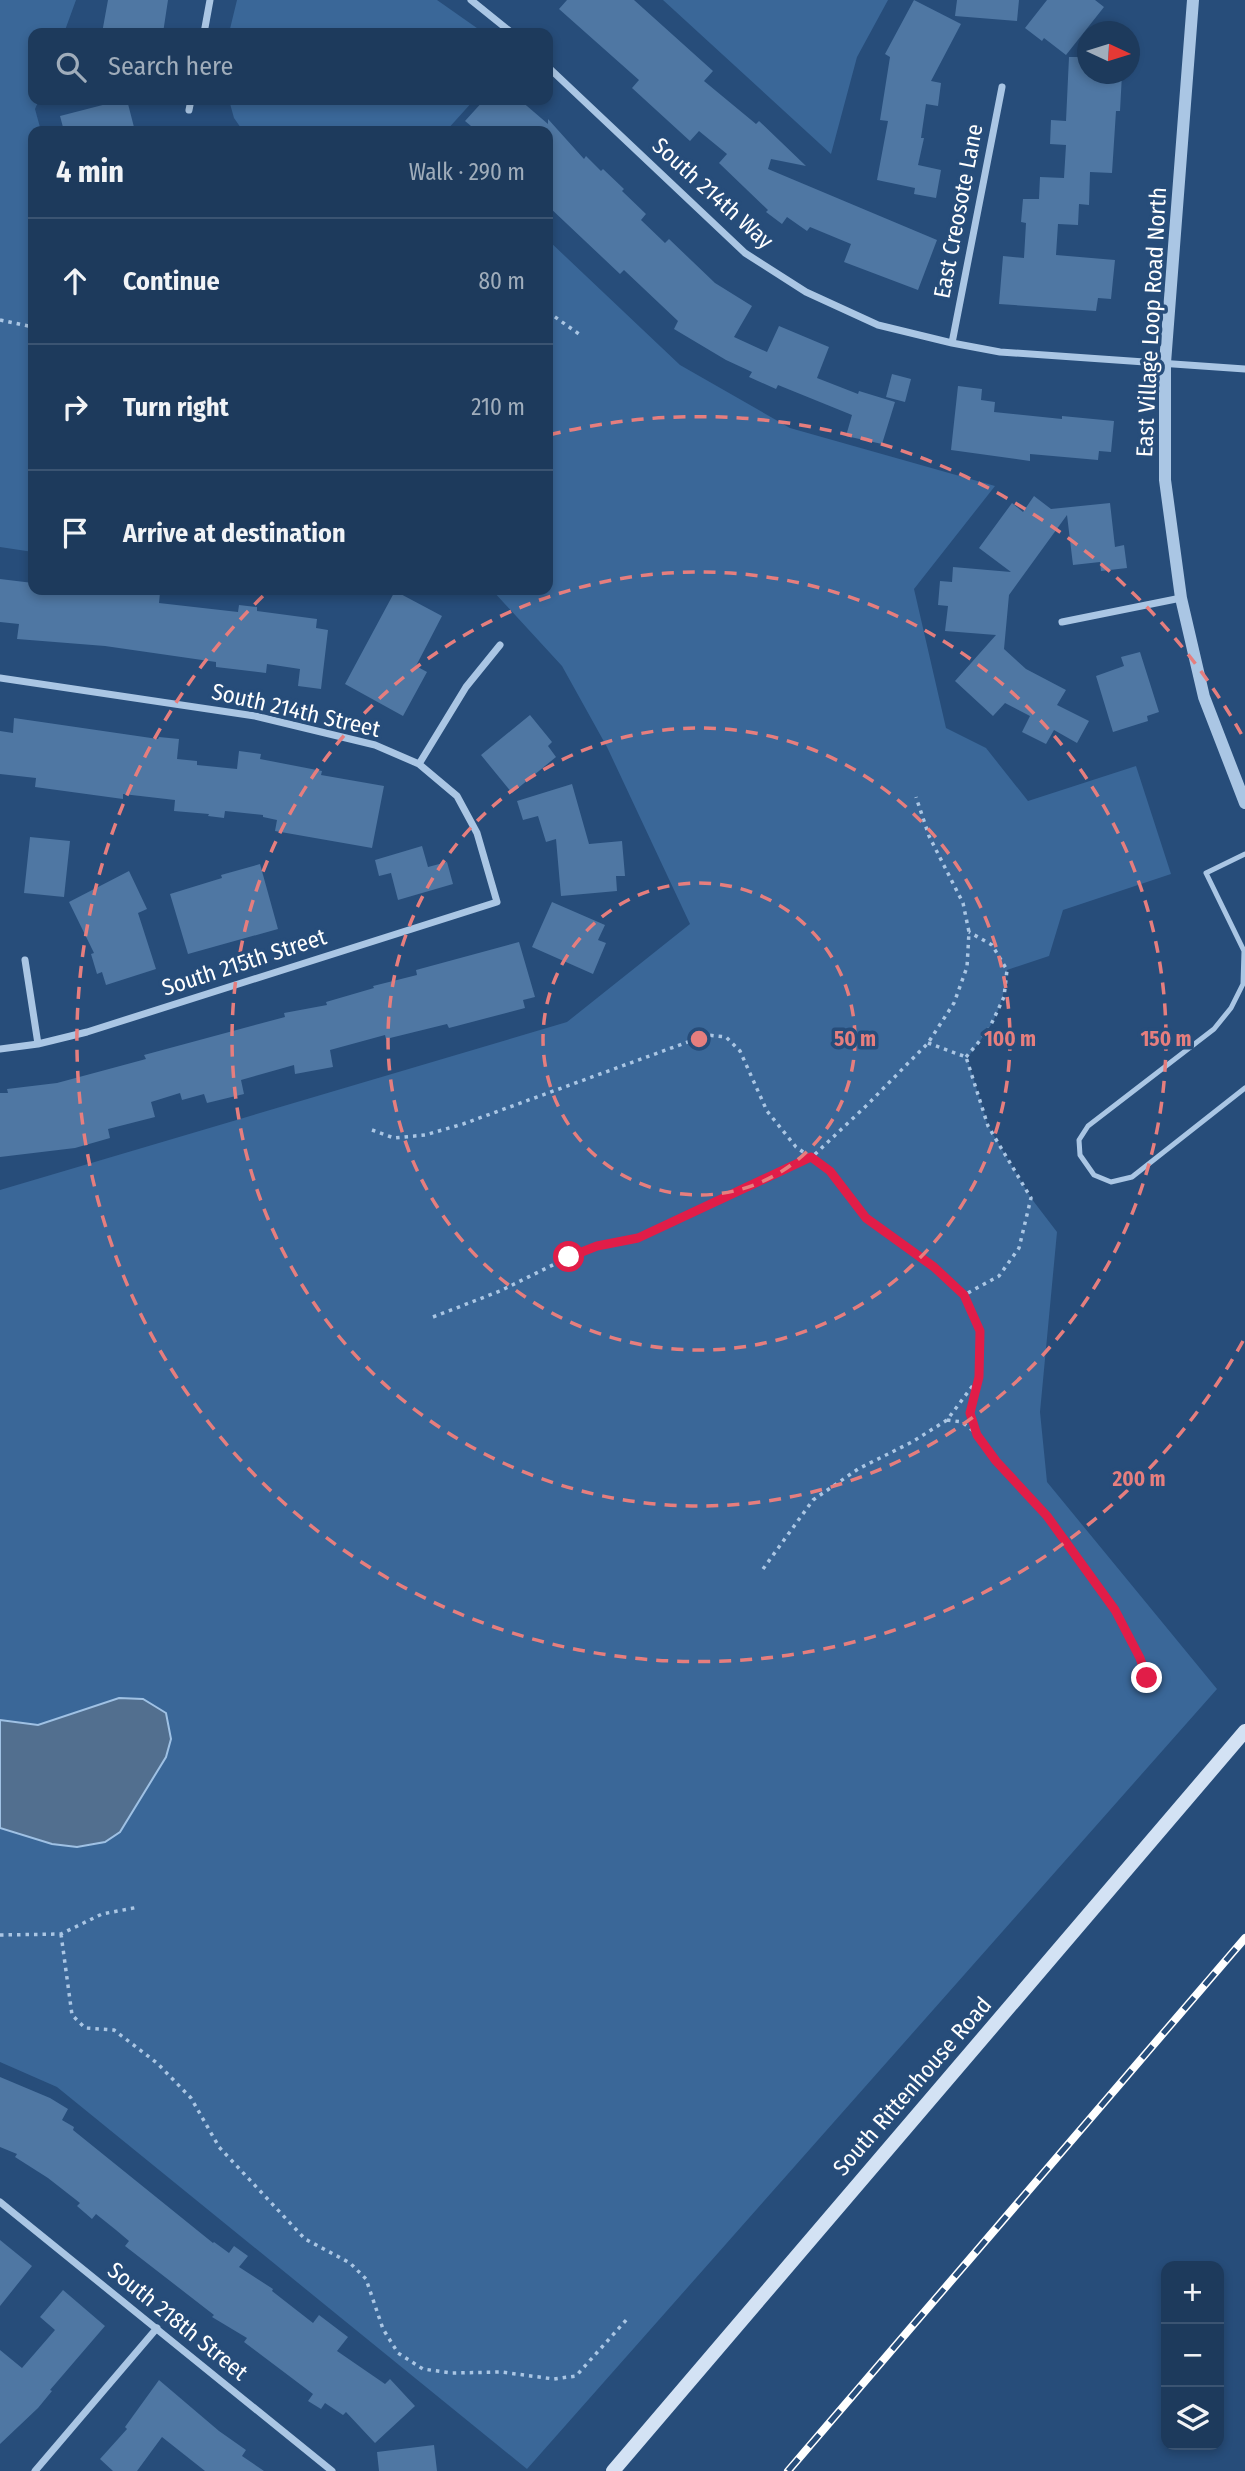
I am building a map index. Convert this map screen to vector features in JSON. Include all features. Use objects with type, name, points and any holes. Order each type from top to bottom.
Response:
[{"type":"main road","name":"South Rittenhouse Road","points":[[613,2471],[1245,1731]]},
{"type":"street","points":[[205,28],[210,0]]},
{"type":"street","points":[[471,0],[506,28]]},
{"type":"street","name":"East Village Loop Road North","points":[[1193,0],[1165,363],[1165,480],[1181,598],[1204,697],[1245,803]]},
{"type":"street","name":"South 214th Way","points":[[553,72],[745,253],[806,292],[878,325],[1000,352],[1245,369]]},
{"type":"street","name":"East Creosote Lane","points":[[952,343],[1002,87]]},
{"type":"street","points":[[189,110],[190,105]]},
{"type":"street","points":[[1062,622],[1181,598]]},
{"type":"street","points":[[419,764],[466,687],[500,645]]},
{"type":"street","name":"South 214th Street","points":[[0,678],[255,716],[375,745],[419,764],[457,796],[477,833],[497,902]]},
{"type":"street","name":"South 215th Street","points":[[0,1049],[38,1044],[87,1032],[497,902]]},
{"type":"street","points":[[25,960],[38,1044]]},
{"type":"street","name":"South 218th Street","points":[[0,2202],[332,2471]]},
{"type":"street","points":[[35,2471],[158,2328]]},
{"type":"lane","points":[[1245,854],[1206,873],[1244,951],[1243,984],[1231,1008],[1214,1029],[1088,1126],[1079,1140],[1080,1155],[1094,1175],[1111,1182],[1132,1177],[1245,1088]]},
{"type":"path","points":[[553,316],[579,334]]},
{"type":"path","points":[[0,320],[28,326]]},
{"type":"path","points":[[433,1317],[500,1291],[597,1246],[638,1238],[811,1157],[928,1043],[954,1003],[967,967],[969,932],[963,903],[929,836],[916,797]]},
{"type":"path","points":[[967,1057],[988,1031],[1004,998],[1007,970],[992,945],[969,932]]},
{"type":"path","points":[[372,1130],[394,1138],[425,1135],[463,1125],[707,1035],[726,1037],[740,1051],[767,1111],[796,1147],[830,1171],[866,1218],[934,1267],[964,1295],[980,1331],[979,1377],[970,1413],[977,1435]]},
{"type":"path","points":[[928,1043],[967,1057]]},
{"type":"path","points":[[964,1295],[999,1276],[1018,1248],[1031,1198],[988,1126],[967,1057]]},
{"type":"path","points":[[763,1569],[813,1500],[858,1469],[947,1420],[979,1377]]},
{"type":"path","points":[[947,1420],[962,1422],[977,1435],[996,1461],[1047,1516],[1115,1610],[1140,1658],[1147,1678],[1146,1689]]},
{"type":"path","points":[[0,1935],[61,1934],[102,1914],[139,1907]]},
{"type":"path","points":[[61,1934],[72,2015],[85,2028],[114,2029],[157,2063],[191,2098],[219,2147],[305,2239],[351,2263],[366,2279],[383,2329],[398,2353],[423,2369],[451,2373],[501,2372],[554,2379],[576,2375],[628,2318]]},
{"type":"shaded area","points":[[0,0],[76,0],[66,28],[28,28],[28,105],[37,105],[35,109],[40,126],[28,126],[28,551],[0,547]]},
{"type":"shaded area","points":[[237,0],[437,0],[477,28],[230,28]]},
{"type":"shaded area","points":[[663,0],[888,0],[857,57],[831,154]]},
{"type":"shaded area","points":[[230,105],[469,105],[451,126],[240,126]]},
{"type":"shaded area","points":[[553,245],[680,365],[790,428],[995,486],[914,589],[946,728],[986,748],[1028,801],[1136,766],[1171,874],[1063,910],[1049,956],[1007,970],[1003,997],[995,1017],[967,1058],[988,1126],[1031,1198],[1057,1232],[1040,1412],[1047,1482],[1217,1689],[527,2469],[57,2087],[0,2062],[0,1190],[567,1022],[690,924],[607,747],[562,666],[497,595],[553,595]]},
{"type":"shaded area","points":[[119,1698],[143,1699],[166,1713],[171,1739],[166,1757],[120,1832],[105,1842],[77,1847],[52,1844],[0,1828],[0,1720],[38,1725]]},
{"type":"building","points":[[108,0],[168,0],[164,28],[103,28]]},
{"type":"building","points":[[567,0],[634,0],[713,71],[704,81],[756,124],[759,121],[806,166],[771,159],[768,169],[937,240],[918,290],[844,262],[851,244],[810,227],[807,231],[787,217],[782,224],[766,212],[768,210],[719,163],[727,154],[699,131],[690,141],[632,88],[639,80],[559,9]]},
{"type":"building","points":[[914,0],[961,24],[931,81],[941,83],[938,106],[926,104],[921,138],[924,138],[918,165],[941,170],[936,198],[914,194],[915,188],[877,180],[888,121],[880,120],[890,57],[885,54]]},
{"type":"building","points":[[957,0],[1019,0],[1017,21],[955,16]]},
{"type":"building","points":[[1047,0],[1095,0],[1104,7],[1093,21],[1077,21],[1077,41],[1066,55],[1025,28]]},
{"type":"building","points":[[1069,57],[1077,57],[1077,84],[1121,84],[1120,111],[1116,111],[1112,173],[1090,172],[1089,205],[1079,204],[1078,225],[1058,224],[1056,255],[1115,260],[1111,299],[1098,298],[1096,311],[999,304],[1003,256],[1024,258],[1026,223],[1021,222],[1023,199],[1039,199],[1040,177],[1064,178],[1066,145],[1050,144],[1051,120],[1066,121]]},
{"type":"building","points":[[103,105],[128,105],[134,126],[63,126],[60,116]]},
{"type":"building","points":[[479,105],[526,105],[548,124],[548,119],[584,159],[586,156],[624,189],[622,191],[646,214],[641,220],[665,243],[669,239],[715,283],[752,306],[734,337],[767,352],[779,326],[829,347],[817,378],[858,394],[859,391],[895,402],[882,444],[846,436],[852,415],[778,385],[776,389],[749,377],[752,372],[674,329],[678,321],[624,270],[620,274],[553,211],[553,126],[471,126],[465,121]]},
{"type":"building","points":[[892,374],[911,379],[905,402],[886,397]]},
{"type":"building","points":[[958,386],[982,389],[981,400],[995,402],[994,412],[1114,421],[1111,452],[1099,451],[1098,460],[1030,454],[1030,461],[951,450]]},
{"type":"building","points":[[1034,496],[1051,509],[1110,503],[1115,547],[1124,545],[1127,568],[1101,571],[1100,562],[1073,565],[1067,515],[1009,595],[1004,649],[1026,669],[1066,690],[1057,705],[1089,721],[1077,743],[1054,730],[1046,744],[1022,732],[1030,716],[1005,703],[993,716],[955,681],[996,635],[945,631],[948,606],[938,605],[940,581],[952,582],[953,567],[1011,572],[979,548],[1012,503],[1023,512]]},
{"type":"building","points":[[0,579],[28,582],[28,595],[160,595],[159,603],[238,612],[239,605],[257,607],[257,611],[317,619],[316,628],[328,630],[321,689],[298,686],[300,669],[267,664],[266,673],[216,667],[216,662],[105,646],[17,639],[19,624],[0,622]]},
{"type":"building","points":[[393,595],[403,595],[442,616],[416,666],[427,672],[403,716],[345,684]]},
{"type":"building","points":[[1140,652],[1159,712],[1147,716],[1148,721],[1113,732],[1096,676],[1124,666],[1121,657]]},
{"type":"building","points":[[530,715],[552,742],[548,746],[556,757],[512,793],[481,755]]},
{"type":"building","points":[[14,718],[158,739],[179,739],[177,759],[197,761],[197,765],[237,769],[239,751],[261,754],[260,759],[322,771],[321,775],[384,786],[372,848],[275,831],[277,820],[263,815],[225,811],[224,818],[174,811],[175,800],[123,794],[123,799],[35,787],[36,778],[0,774],[0,731],[13,733]]},
{"type":"building","points":[[572,784],[589,844],[622,841],[625,876],[616,876],[617,891],[561,896],[556,839],[546,842],[538,816],[523,820],[517,801]]},
{"type":"building","points":[[30,837],[70,841],[64,897],[24,893]]},
{"type":"building","points":[[422,846],[428,867],[447,862],[453,884],[398,900],[391,873],[379,876],[375,860]]},
{"type":"building","points":[[260,864],[278,929],[188,954],[170,894]]},
{"type":"building","points":[[129,871],[147,909],[138,913],[156,969],[106,985],[102,972],[97,974],[91,954],[94,953],[69,902]]},
{"type":"building","points":[[552,902],[605,925],[598,940],[606,943],[593,974],[532,947]]},
{"type":"building","points":[[519,942],[535,997],[523,1000],[525,1008],[449,1028],[447,1024],[386,1039],[385,1035],[330,1050],[333,1067],[295,1074],[294,1065],[241,1080],[244,1094],[207,1103],[204,1094],[182,1100],[180,1093],[151,1102],[155,1117],[108,1129],[110,1138],[75,1148],[0,1157],[0,1093],[8,1093],[7,1089],[57,1083],[146,1059],[144,1055],[285,1017],[284,1013],[327,1005],[326,1002],[374,988],[373,986],[417,975],[416,970]]},
{"type":"building","points":[[0,2077],[50,2098],[68,2109],[62,2120],[74,2127],[73,2130],[213,2243],[229,2253],[234,2246],[248,2256],[239,2267],[273,2289],[272,2291],[313,2323],[319,2315],[348,2337],[337,2351],[385,2384],[390,2379],[415,2406],[375,2443],[346,2412],[343,2415],[325,2403],[321,2409],[308,2401],[313,2394],[244,2342],[247,2338],[212,2317],[214,2315],[125,2246],[129,2241],[96,2214],[92,2219],[77,2206],[80,2203],[15,2157],[17,2154],[0,2147]]},
{"type":"building","points":[[0,2240],[32,2266],[0,2306]]},
{"type":"building","points":[[63,2290],[105,2326],[38,2408],[0,2444],[0,2350],[22,2368],[55,2330],[40,2317]]},
{"type":"building","points":[[159,2380],[219,2431],[246,2450],[242,2456],[264,2471],[205,2471],[162,2437],[137,2471],[113,2471],[100,2459],[127,2429],[125,2427]]},
{"type":"building","points":[[434,2445],[437,2471],[379,2471],[377,2452]]},
{"type":"railway","points":[[788,2471],[1245,1938]]},
{"type":"route","points":[[569,1257],[597,1246],[638,1238],[811,1157],[830,1171],[866,1218],[934,1267],[964,1295],[980,1331],[979,1377],[970,1413],[977,1435],[996,1461],[1047,1516],[1115,1610],[1140,1658],[1147,1678]]}]
